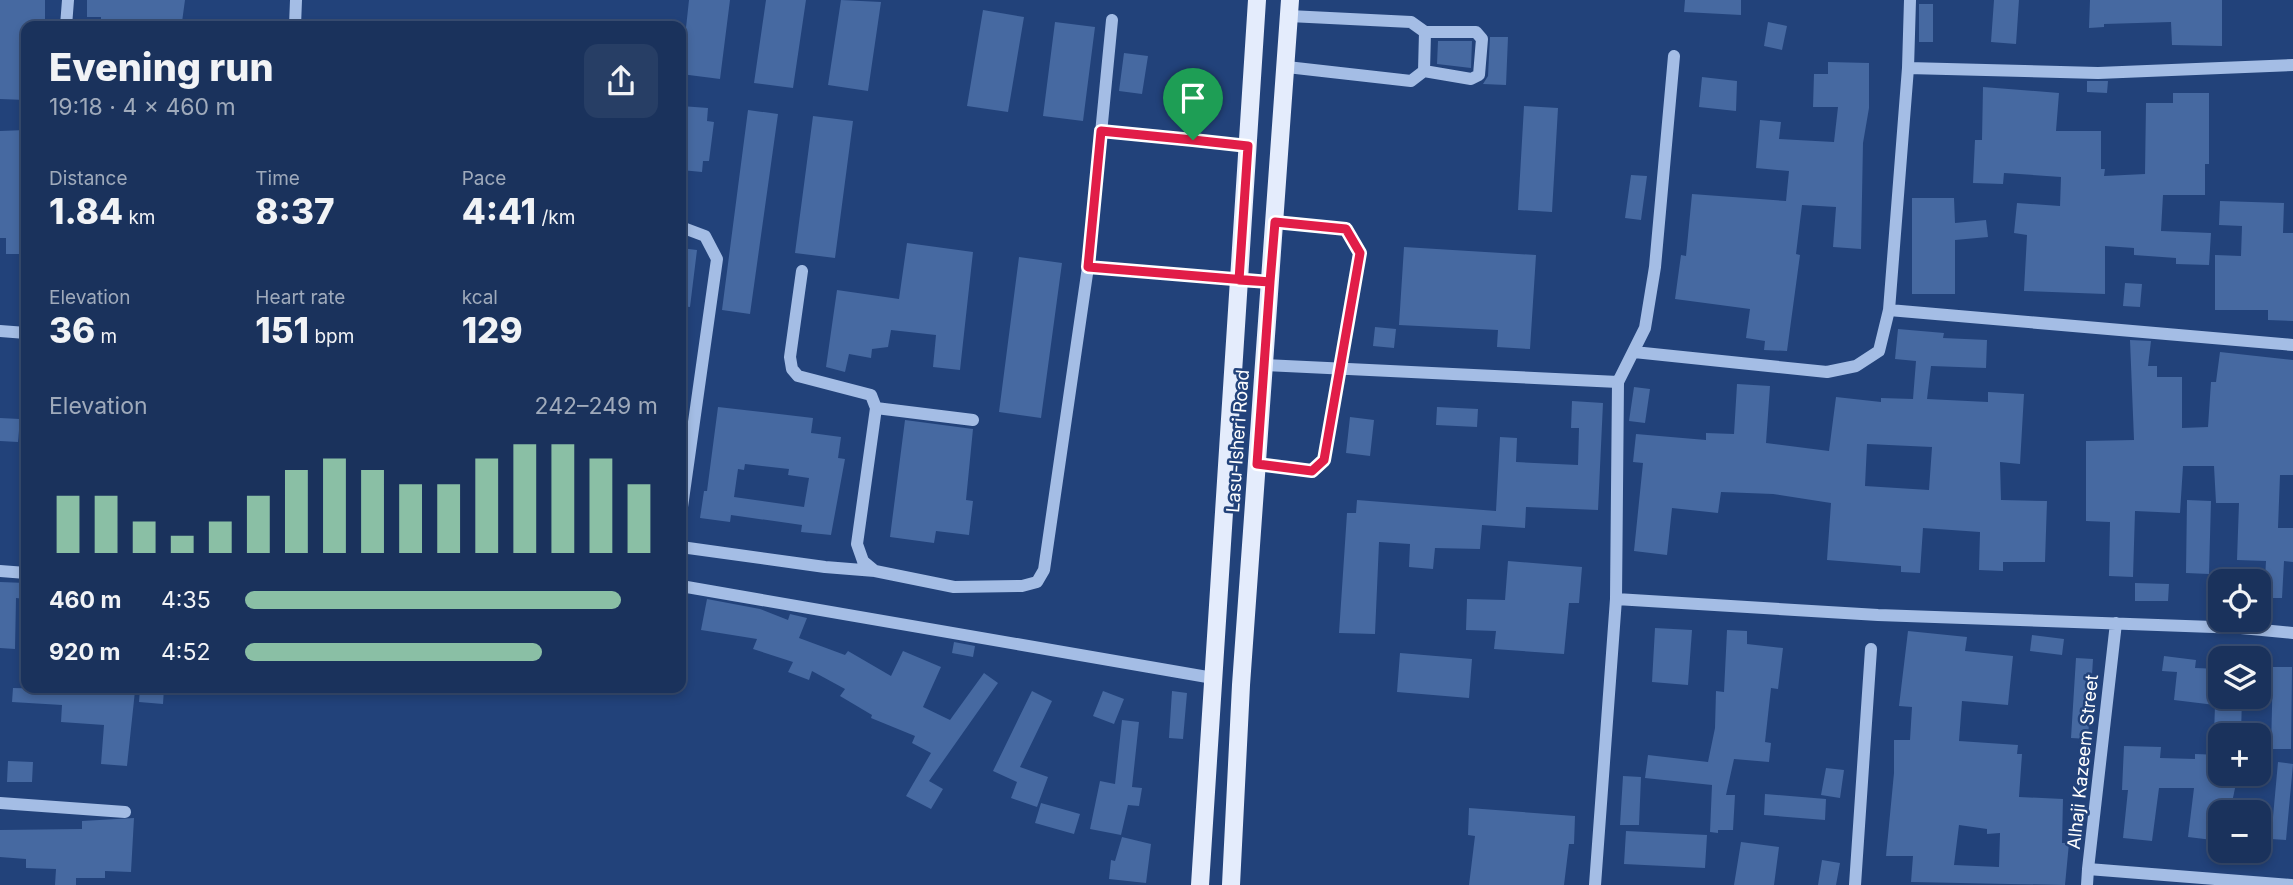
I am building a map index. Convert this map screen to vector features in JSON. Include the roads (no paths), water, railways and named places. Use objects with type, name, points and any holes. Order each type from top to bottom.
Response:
[{"type":"main road","name":"Lasu-Isheri Road","points":[[1200,885],[1257,0]]},
{"type":"main road","name":"Lasu-Isheri Road","points":[[1231,885],[1257,464],[1290,8]]},
{"type":"street","points":[[66,21],[68,0]]},
{"type":"street","points":[[295,21],[296,0]]},
{"type":"street","points":[[1634,352],[1827,372],[1856,366],[1879,351],[1889,310],[1908,68],[1910,0]]},
{"type":"street","points":[[1287,67],[1411,81],[1424,71],[1471,79],[1479,75],[1482,39],[1476,32],[1425,32],[1411,22],[1290,8]]},
{"type":"street","points":[[686,548],[825,568],[875,571],[954,587],[1022,586],[1037,582],[1044,570],[1088,267],[1112,20]]},
{"type":"street","points":[[1424,71],[1425,32]]},
{"type":"street","points":[[1595,885],[1616,599],[1618,382],[1645,328],[1655,267],[1674,56]]},
{"type":"street","points":[[1908,68],[2098,73],[2293,65]]},
{"type":"street","points":[[1101,131],[1248,146]]},
{"type":"street","points":[[1257,464],[1312,471],[1324,460],[1360,253],[1346,229],[1275,222]]},
{"type":"street","points":[[686,229],[705,236],[717,259],[686,479]]},
{"type":"street","points":[[1088,267],[1270,282]]},
{"type":"street","points":[[802,271],[790,357],[792,369],[798,376],[862,390],[871,395],[876,408],[857,544],[863,561],[875,571]]},
{"type":"street","points":[[1889,310],[2293,345]]},
{"type":"street","points":[[0,331],[21,333]]},
{"type":"street","points":[[1264,365],[1618,382]]},
{"type":"street","points":[[876,408],[973,420]]},
{"type":"street","points":[[0,571],[21,573]]},
{"type":"street","points":[[686,587],[1213,678]]},
{"type":"street","points":[[1616,599],[1878,615],[2116,623],[2293,634]]},
{"type":"street","name":"Alhaji Kazeem Street","points":[[2116,623],[2088,869],[2291,885]]},
{"type":"street","points":[[1855,885],[1871,649]]},
{"type":"street","points":[[0,803],[125,812]]},
{"type":"street","points":[[2087,885],[2088,869]]}]
